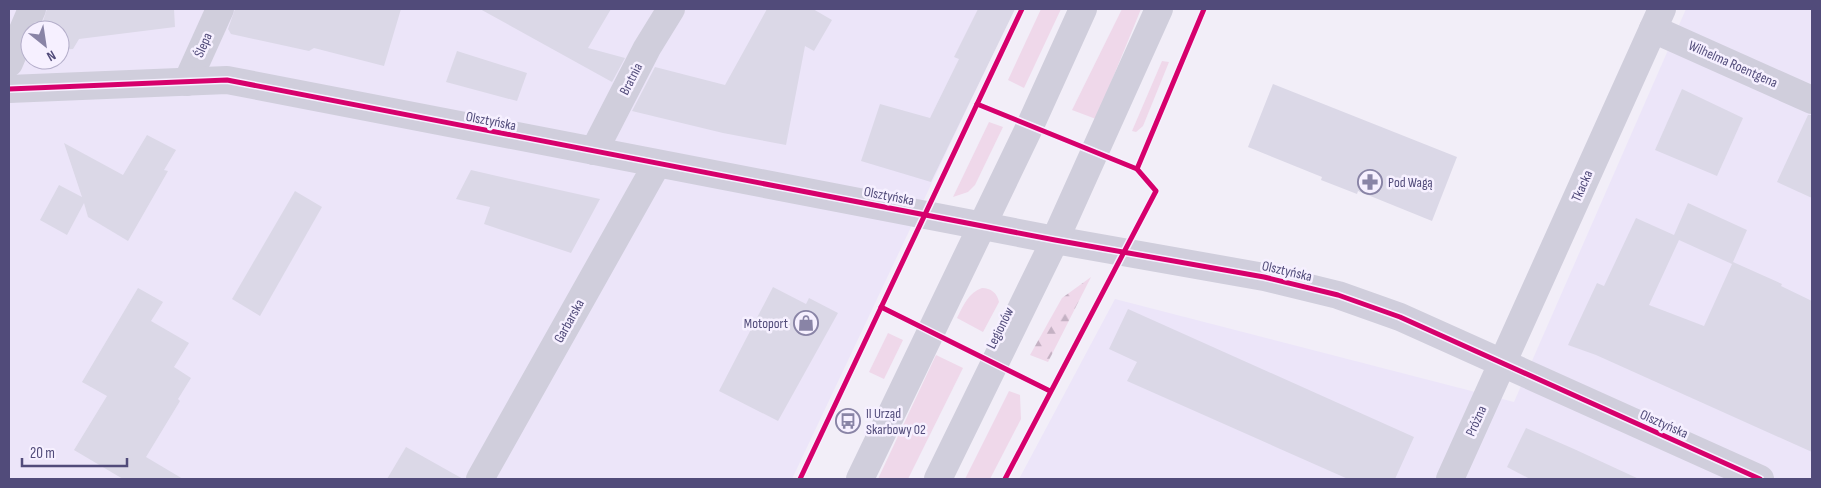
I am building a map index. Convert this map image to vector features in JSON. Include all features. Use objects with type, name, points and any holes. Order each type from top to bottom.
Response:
[{"type":"street","points":[[9,63],[32,9]]},
{"type":"street","name":"Ślepa","points":[[186,82],[220,9]]},
{"type":"street","name":"Bratnia","points":[[594,152],[648,48],[671,9]]},
{"type":"street","points":[[860,479],[1083,9]]},
{"type":"street","name":"Legionów","points":[[938,479],[1055,240],[1160,9]]},
{"type":"street","name":"Wilhelma Roentgena","points":[[1657,19],[1812,100]]},
{"type":"street","name":"Tkacka","points":[[1502,364],[1657,19]]},
{"type":"street","name":"Olsztyńska","points":[[9,89],[227,80],[1055,240],[1264,277],[1338,294],[1400,317],[1760,479]]},
{"type":"street","name":"Garbarska","points":[[480,479],[657,164]]},
{"type":"street","name":"Próżna","points":[[1450,479],[1502,364]]},
{"type":"shaded area","points":[[9,9],[1014,9],[792,479],[9,479]]},
{"type":"shaded area","points":[[1686,9],[1812,9],[1812,479],[1019,479],[1115,299],[1514,402]]},
{"type":"green space","points":[[1041,9],[1061,9],[1024,88],[1008,80]]},
{"type":"green space","points":[[1122,9],[1141,9],[1096,119],[1072,110]]},
{"type":"green space","points":[[1162,61],[1169,62],[1143,126],[1136,132],[1132,131]]},
{"type":"green space","points":[[989,122],[1003,127],[975,185],[968,192],[953,197]]},
{"type":"green space","points":[[1091,277],[1048,362],[1030,355],[1062,298]]},
{"type":"green space","points":[[982,288],[993,292],[999,302],[983,332],[957,318],[970,296]]},
{"type":"green space","points":[[888,333],[903,340],[884,379],[869,372]]},
{"type":"green space","points":[[936,355],[963,368],[908,479],[878,479]]},
{"type":"green space","points":[[1009,391],[1020,395],[1021,419],[990,479],[965,479]]},
{"type":"building","points":[[47,9],[174,9],[175,27],[79,39],[73,49],[70,49],[70,20],[43,20]]},
{"type":"building","points":[[235,9],[401,9],[384,66],[314,48],[309,51],[231,34],[228,29]]},
{"type":"building","points":[[480,9],[611,9],[588,48],[625,58],[612,82]]},
{"type":"building","points":[[767,9],[813,9],[832,20],[814,51],[805,46],[786,145],[723,133],[632,111],[655,67],[725,85]]},
{"type":"building","points":[[978,9],[1015,9],[931,182],[861,161],[880,104],[930,118],[959,59],[954,57]]},
{"type":"building","points":[[457,51],[527,73],[517,101],[446,82]]},
{"type":"building","points":[[1273,84],[1457,157],[1432,221],[1358,191],[1357,194],[1321,180],[1322,177],[1248,147]]},
{"type":"building","points":[[1682,89],[1743,118],[1717,176],[1655,150]]},
{"type":"building","points":[[1808,115],[1812,115],[1812,198],[1777,182]]},
{"type":"building","points":[[147,135],[176,150],[164,170],[168,171],[128,241],[88,217],[84,203],[67,235],[40,220],[59,185],[82,197],[64,143],[123,175]]},
{"type":"building","points":[[471,170],[600,199],[571,253],[484,224],[490,207],[456,199]]},
{"type":"building","points":[[295,191],[322,207],[260,316],[232,299]]},
{"type":"building","points":[[1688,203],[1747,230],[1733,262],[1782,284],[1781,286],[1812,301],[1812,452],[1596,355],[1568,345],[1597,283],[1604,286],[1636,218],[1674,235]],"holes":[[[1679,240],[1732,264],[1704,326],[1649,305]]]},
{"type":"building","points":[[773,287],[806,304],[809,298],[838,313],[778,421],[719,391]]},
{"type":"building","points":[[138,288],[163,302],[151,321],[189,343],[174,367],[191,378],[178,399],[180,401],[146,457],[183,479],[123,479],[74,450],[107,396],[82,382]]},
{"type":"building","points":[[1128,309],[1414,437],[1395,479],[1348,479],[1127,381],[1137,362],[1109,349]]},
{"type":"building","points":[[1526,428],[1639,479],[1530,479],[1507,467]]},
{"type":"building","points":[[406,447],[463,479],[387,479]]},
{"type":"cycle path","points":[[800,479],[1022,9]]},
{"type":"cycle path","points":[[1005,479],[1156,191],[1137,169],[1204,9]]},
{"type":"cycle path","points":[[9,89],[227,80],[1055,240],[1264,277],[1338,295],[1400,317],[1760,479]]},
{"type":"cycle path","points":[[977,104],[1137,169]]},
{"type":"cycle path","points":[[881,307],[1050,391]]},
{"type":"place","name":"Pod Wagą","points":[[1370,182]]},
{"type":"place","name":"Motoport","points":[[806,323]]},
{"type":"place","name":"II Urząd Skarbowy 02","points":[[848,421]]}]
